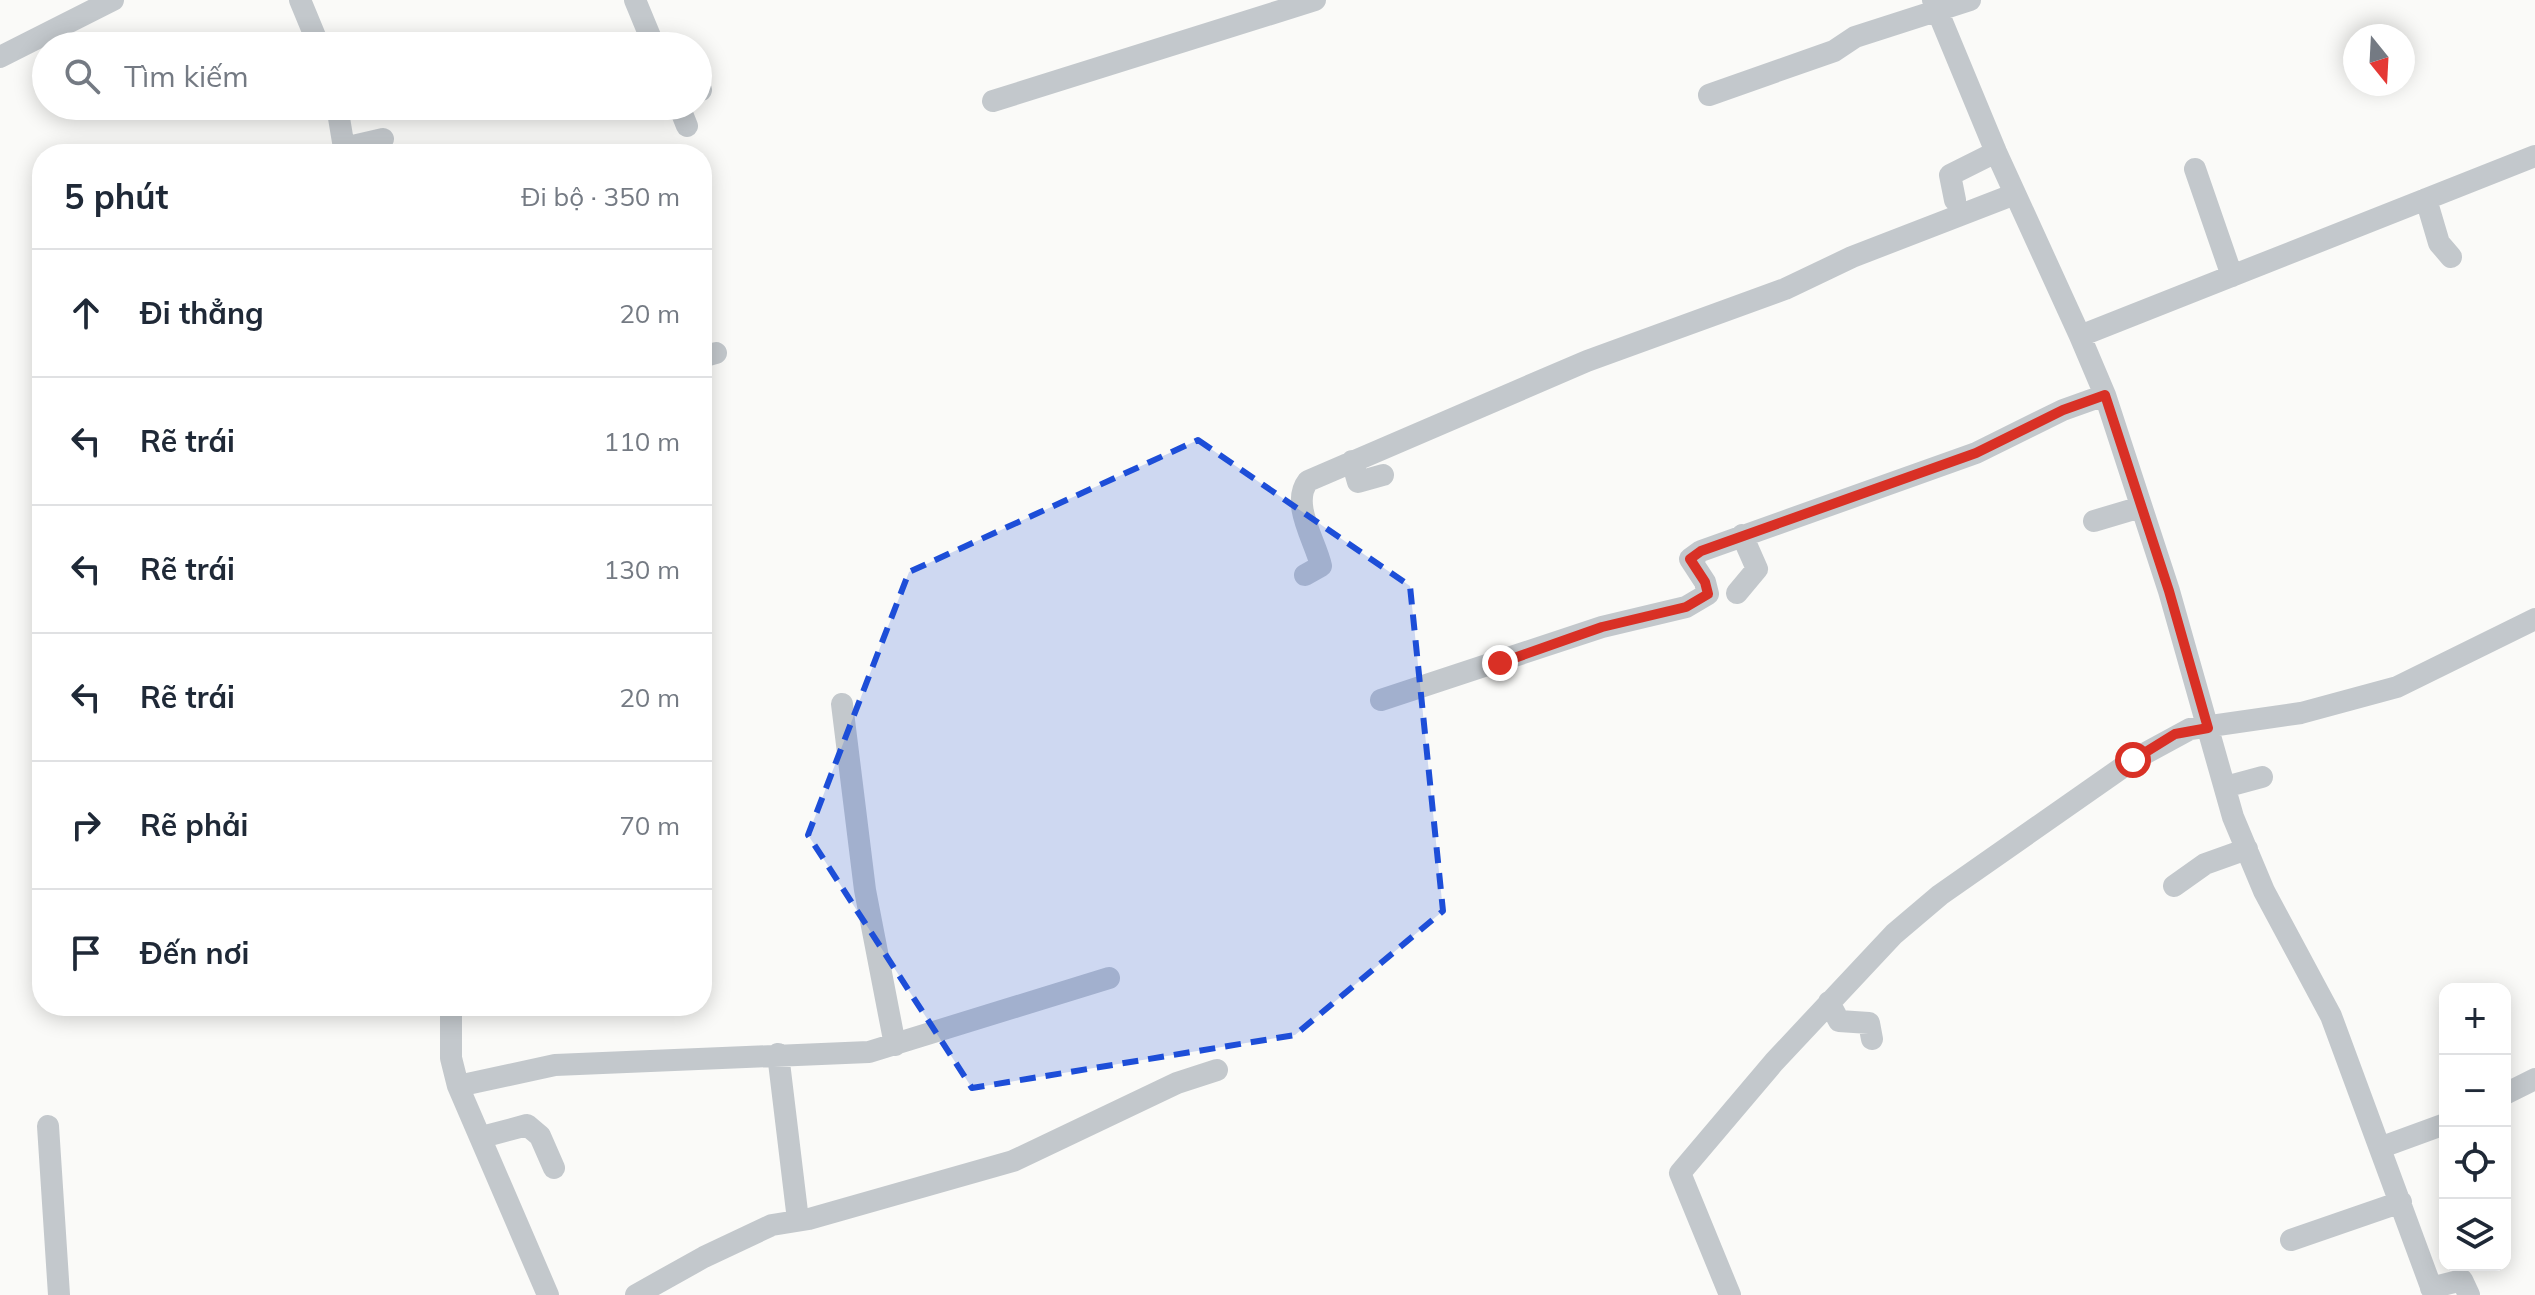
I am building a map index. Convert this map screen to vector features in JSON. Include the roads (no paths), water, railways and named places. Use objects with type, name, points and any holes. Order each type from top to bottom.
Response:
[{"type":"street","points":[[50,32],[113,0]]},
{"type":"street","points":[[300,0],[313,32]]},
{"type":"street","points":[[635,0],[648,32]]},
{"type":"street","points":[[993,101],[1315,0]]},
{"type":"street","points":[[1709,95],[1834,51],[1855,37],[1936,6],[1970,0]]},
{"type":"street","points":[[1936,6],[1996,152],[2105,395],[2225,787],[2264,891],[2331,1016],[2382,1147],[2432,1291],[2462,1280],[2469,1295]]},
{"type":"street","points":[[0,57],[32,41]]},
{"type":"street","points":[[339,120],[344,144]]},
{"type":"street","points":[[367,144],[383,139]]},
{"type":"street","points":[[1955,200],[1950,175],[1996,152]]},
{"type":"street","points":[[2080,336],[2535,156]]},
{"type":"street","points":[[2195,169],[2232,276]]},
{"type":"street","points":[[1305,575],[1321,566],[1302,508],[1304,485],[1352,461],[1587,361],[1785,289],[1852,257],[2015,194]]},
{"type":"street","points":[[2426,199],[2439,243],[2451,257]]},
{"type":"street","points":[[1381,700],[1602,627],[1686,607],[1708,590],[1691,566],[1691,557],[1742,535],[1976,453],[2063,410],[2105,395]]},
{"type":"street","points":[[1352,461],[1358,482],[1383,475]]},
{"type":"street","points":[[2094,521],[2141,507]]},
{"type":"street","points":[[1737,593],[1757,569],[1742,535]]},
{"type":"street","points":[[1730,1295],[1680,1173],[1829,1002],[1894,934],[1940,895],[2166,739],[2190,729],[2301,713],[2397,687],[2535,619]]},
{"type":"street","points":[[842,704],[865,890],[895,1045]]},
{"type":"street","points":[[2225,787],[2262,777]]},
{"type":"street","points":[[2174,886],[2205,864],[2247,849]]},
{"type":"street","points":[[458,1086],[555,1065],[778,1054],[856,1054],[895,1045],[1109,978]]},
{"type":"street","points":[[1829,1002],[1839,1021],[1869,1023],[1872,1039]]},
{"type":"street","points":[[451,1016],[451,1058],[458,1086],[548,1295]]},
{"type":"street","points":[[778,1054],[798,1220]]},
{"type":"street","points":[[636,1295],[735,1241],[772,1225],[1013,1161],[1177,1083],[1217,1070]]},
{"type":"street","points":[[2511,1091],[2535,1079]]},
{"type":"street","points":[[482,1137],[520,1125],[531,1127],[540,1136],[554,1168]]},
{"type":"street","points":[[48,1126],[59,1295]]},
{"type":"street","points":[[2382,1147],[2439,1126]]},
{"type":"street","points":[[2291,1240],[2401,1202]]}]
